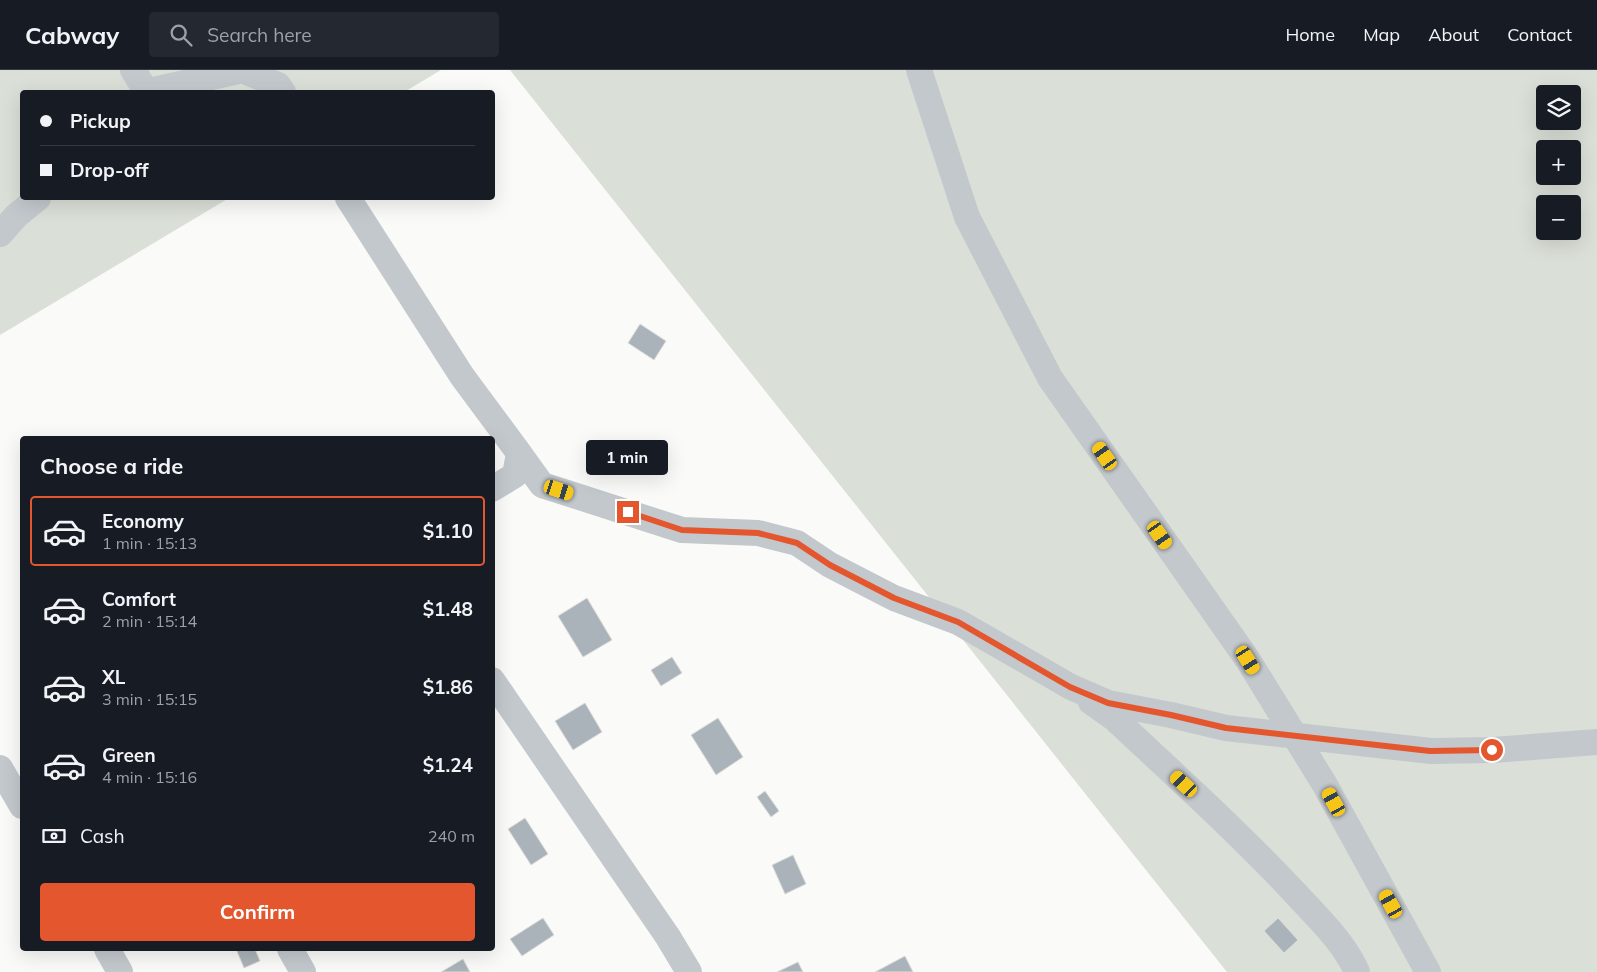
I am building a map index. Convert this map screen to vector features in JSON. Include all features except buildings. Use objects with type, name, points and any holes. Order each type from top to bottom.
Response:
[{"type":"street","points":[[141,85],[242,70],[278,85],[282,90]]},
{"type":"street","points":[[919,70],[967,216],[1050,378],[1248,660],[1325,785],[1428,972]]},
{"type":"street","points":[[0,234],[16,216],[36,200]]},
{"type":"street","points":[[349,200],[462,376],[542,485],[682,530],[758,533],[797,543],[830,565],[894,598],[958,622],[1070,687],[1115,719],[1260,855],[1327,927],[1357,972]]},
{"type":"street","points":[[495,487],[515,475],[519,454]]},
{"type":"street","points":[[495,684],[668,937],[688,972]]},
{"type":"street","points":[[1070,687],[1108,703],[1226,728],[1430,751],[1492,750],[1597,742]]},
{"type":"street","points":[[0,768],[20,803]]},
{"type":"street","points":[[108,951],[120,972]]},
{"type":"street","points":[[291,951],[303,972]]},
{"type":"shaded area","points":[[0,70],[441,70],[407,90],[20,90],[20,200],[226,200],[0,335]]},
{"type":"shaded area","points":[[510,70],[1597,70],[1597,972],[1227,972]]},
{"type":"route","points":[[628,512],[682,530],[758,533],[797,543],[830,565],[894,598],[958,622],[1070,687],[1108,703],[1226,728],[1430,751],[1492,750]]}]
